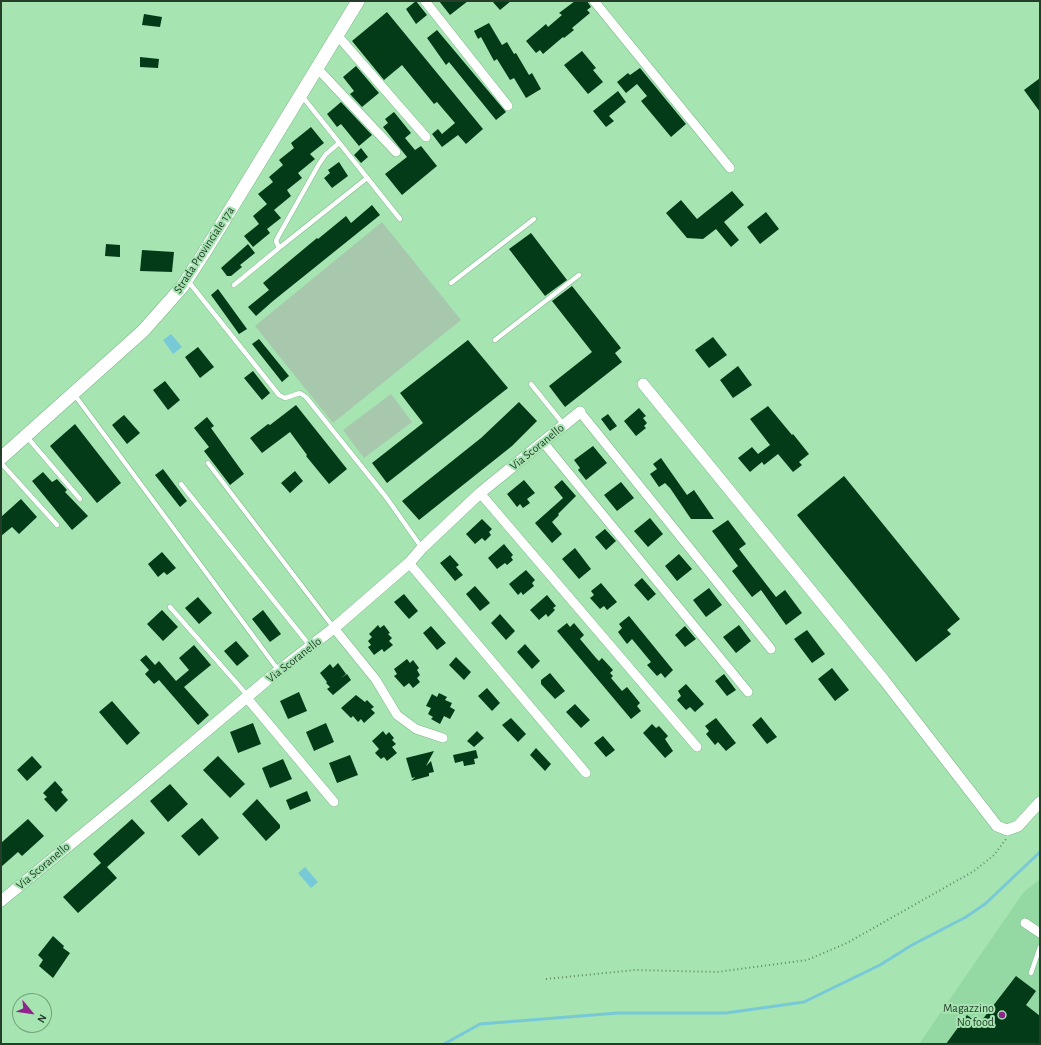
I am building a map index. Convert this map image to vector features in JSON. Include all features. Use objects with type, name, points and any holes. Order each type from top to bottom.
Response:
[{"type":"main road","name":"Strada Provinciale 17a","points":[[1,458],[146,328],[187,280],[358,1]]},
{"type":"street","points":[[425,1],[508,106]]},
{"type":"street","points":[[594,1],[730,168]]},
{"type":"street","points":[[337,35],[426,137]]},
{"type":"street","points":[[317,68],[396,152]]},
{"type":"street","points":[[643,384],[884,680],[994,823],[1001,828],[1011,830],[1022,823],[1040,802]]},
{"type":"street","points":[[580,412],[771,649]]},
{"type":"street","name":"Via Scoranello","points":[[1,901],[247,697],[334,628],[409,563],[422,548],[480,493],[580,412]]},
{"type":"street","points":[[543,442],[748,692]]},
{"type":"street","points":[[480,493],[697,747]]},
{"type":"street","points":[[409,563],[586,773]]},
{"type":"street","points":[[334,628],[376,680],[398,715],[416,729],[443,738]]},
{"type":"street","points":[[247,697],[334,802]]},
{"type":"street","points":[[1025,923],[1040,933]]},
{"type":"lane","points":[[301,95],[400,219]]},
{"type":"lane","points":[[279,248],[276,241],[319,164],[326,154],[339,143]]},
{"type":"lane","points":[[234,285],[367,178]]},
{"type":"lane","points":[[451,283],[534,219]]},
{"type":"lane","points":[[495,340],[579,275]]},
{"type":"lane","points":[[187,280],[279,395],[285,398],[300,393],[306,397],[386,497],[422,548]]},
{"type":"lane","points":[[531,384],[564,426]]},
{"type":"lane","points":[[74,393],[279,671]]},
{"type":"lane","points":[[26,435],[80,499]]},
{"type":"lane","points":[[1,463],[57,525]]},
{"type":"lane","points":[[208,463],[334,628]]},
{"type":"lane","points":[[181,484],[310,646]]},
{"type":"lane","points":[[170,607],[247,697]]},
{"type":"lane","points":[[1031,973],[1040,947]]},
{"type":"path","points":[[546,979],[635,970],[717,972],[812,959],[847,943],[974,872],[994,855],[1011,830]]},
{"type":"shaded area","points":[[382,222],[461,320],[333,423],[255,326]]},
{"type":"shaded area","points":[[391,394],[412,422],[364,458],[343,430]]},
{"type":"shaded area","points":[[1040,879],[1040,1044],[919,1044],[1023,893]]},
{"type":"water","points":[[171,334],[182,347],[173,354],[163,340]]},
{"type":"water","points":[[305,867],[318,882],[311,888],[298,873]]},
{"type":"building","points":[[416,1],[427,15],[416,24],[406,9]]},
{"type":"building","points":[[439,1],[468,1],[450,15]]},
{"type":"building","points":[[492,1],[511,1],[500,10]]},
{"type":"building","points":[[575,1],[587,1],[591,7],[587,10],[590,13],[572,28],[574,30],[543,54],[540,50],[536,53],[526,41],[546,24],[548,27],[562,15],[559,13]]},
{"type":"building","points":[[387,12],[483,129],[466,144],[458,135],[442,147],[432,134],[438,129],[442,134],[455,123],[437,102],[434,104],[402,65],[384,80],[352,41]]},
{"type":"building","points":[[144,14],[162,17],[160,27],[142,25]]},
{"type":"building","points":[[489,23],[502,45],[507,42],[514,54],[516,53],[529,75],[532,73],[541,89],[526,98],[514,78],[510,80],[497,59],[494,61],[481,37],[478,39],[474,31]]},
{"type":"building","points":[[437,30],[506,112],[496,120],[449,62],[446,65],[427,38]]},
{"type":"building","points":[[582,51],[596,68],[593,70],[603,82],[588,94],[564,65]]},
{"type":"building","points":[[140,57],[159,59],[158,68],[140,67]]},
{"type":"building","points":[[356,66],[379,93],[362,107],[350,94],[354,91],[343,77]]},
{"type":"building","points":[[640,68],[686,124],[671,137],[641,101],[647,96],[637,84],[626,93],[617,82],[628,73],[630,75]]},
{"type":"building","points":[[1040,78],[1040,112],[1024,90]]},
{"type":"building","points":[[618,91],[626,102],[609,116],[614,121],[606,127],[593,111]]},
{"type":"building","points":[[341,102],[372,135],[359,146],[341,124],[337,127],[327,114]]},
{"type":"building","points":[[394,112],[411,133],[405,138],[415,150],[421,146],[437,166],[402,195],[385,174],[407,157],[383,127],[388,123],[385,119]]},
{"type":"building","points":[[311,127],[324,143],[310,154],[315,159],[298,173],[302,178],[287,190],[291,196],[274,210],[281,218],[267,229],[270,233],[253,247],[244,236],[259,224],[253,216],[267,204],[258,194],[273,182],[269,177],[283,165],[279,160],[294,148],[291,143]]},
{"type":"building","points":[[361,148],[368,157],[361,163],[354,155]]},
{"type":"building","points":[[339,162],[348,176],[332,188],[324,178],[330,173],[328,170]]},
{"type":"building","points":[[732,191],[744,205],[724,222],[739,240],[731,247],[716,229],[703,239],[687,238],[666,213],[681,200],[697,219]]},
{"type":"building","points":[[372,205],[380,215],[256,316],[248,307],[269,290],[263,283],[317,238],[318,239],[346,216],[351,223]]},
{"type":"building","points":[[766,212],[779,229],[760,244],[747,227]]},
{"type":"building","points":[[531,233],[567,280],[545,296],[509,249]]},
{"type":"building","points":[[106,244],[120,245],[120,257],[105,256]]},
{"type":"building","points":[[248,244],[255,253],[240,265],[242,267],[231,276],[227,276],[221,268]]},
{"type":"building","points":[[142,250],[174,252],[172,272],[140,271]]},
{"type":"building","points":[[572,286],[621,348],[615,353],[622,362],[565,407],[549,386],[592,352],[552,301]]},
{"type":"building","points":[[218,289],[247,329],[239,334],[211,295]]},
{"type":"building","points":[[713,337],[727,355],[709,368],[695,350]]},
{"type":"building","points":[[259,339],[289,376],[282,382],[252,344]]},
{"type":"building","points":[[468,340],[508,388],[387,483],[372,463],[423,423],[400,393]]},
{"type":"building","points":[[198,347],[214,367],[200,378],[185,357]]},
{"type":"building","points":[[738,366],[752,385],[733,398],[720,380]]},
{"type":"building","points":[[253,371],[270,393],[262,400],[244,378]]},
{"type":"building","points":[[165,381],[180,400],[168,410],[153,390]]},
{"type":"building","points":[[519,402],[537,421],[512,446],[419,520],[402,501],[481,438]]},
{"type":"building","points":[[296,405],[347,469],[329,484],[306,456],[307,455],[290,432],[262,453],[250,438]]},
{"type":"building","points":[[768,406],[809,454],[799,462],[802,465],[793,472],[778,454],[764,465],[762,462],[750,472],[738,458],[752,447],[758,454],[770,445],[750,419]]},
{"type":"building","points":[[639,408],[646,416],[643,418],[647,423],[644,426],[646,428],[636,436],[624,421]]},
{"type":"building","points":[[608,414],[617,426],[610,431],[601,419]]},
{"type":"building","points":[[124,415],[140,433],[127,444],[112,425]]},
{"type":"building","points":[[207,417],[214,426],[211,428],[244,474],[230,485],[204,451],[209,447],[194,428]]},
{"type":"building","points":[[75,424],[121,483],[97,503],[50,446]]},
{"type":"building","points":[[593,446],[607,463],[586,480],[578,470],[580,468],[574,460]]},
{"type":"building","points":[[661,458],[687,495],[694,490],[714,519],[691,519],[665,483],[659,487],[650,474],[657,469],[653,464]]},
{"type":"building","points":[[163,469],[187,501],[180,507],[155,475]]},
{"type":"building","points":[[295,471],[303,481],[290,493],[281,483]]},
{"type":"building","points":[[43,472],[52,482],[57,479],[67,490],[65,492],[88,516],[72,530],[32,481]]},
{"type":"building","points":[[844,476],[960,619],[947,630],[951,634],[916,662],[797,515]]},
{"type":"building","points":[[524,480],[535,493],[527,499],[530,503],[523,508],[520,504],[517,507],[507,494]]},
{"type":"building","points":[[562,480],[576,496],[552,522],[562,534],[552,543],[535,523],[563,498],[554,487]]},
{"type":"building","points":[[621,482],[634,498],[617,511],[604,495]]},
{"type":"building","points":[[21,499],[37,517],[19,534],[12,527],[1,536],[1,517]]},
{"type":"building","points":[[650,518],[663,534],[648,547],[634,531]]},
{"type":"building","points":[[482,519],[492,529],[489,532],[491,535],[485,541],[482,538],[475,544],[466,534]]},
{"type":"building","points":[[728,520],[746,544],[739,549],[776,597],[785,590],[802,613],[786,625],[761,590],[752,597],[732,571],[738,566],[712,531]]},
{"type":"building","points":[[605,529],[616,541],[606,550],[595,537]]},
{"type":"building","points":[[504,544],[513,555],[511,557],[513,560],[507,565],[505,563],[497,569],[488,558]]},
{"type":"building","points":[[575,548],[591,569],[579,579],[562,559]]},
{"type":"building","points":[[162,552],[176,568],[167,575],[164,572],[158,577],[148,564]]},
{"type":"building","points":[[679,554],[692,569],[677,581],[665,566]]},
{"type":"building","points":[[450,555],[459,565],[456,567],[463,575],[455,581],[440,563]]},
{"type":"building","points":[[526,570],[535,580],[532,583],[534,586],[523,595],[521,592],[518,595],[509,584]]},
{"type":"building","points":[[642,578],[656,594],[648,601],[634,585]]},
{"type":"building","points":[[601,583],[617,602],[607,610],[604,606],[600,609],[590,598],[594,595],[591,591]]},
{"type":"building","points":[[475,586],[490,603],[480,611],[466,594]]},
{"type":"building","points":[[709,588],[722,605],[706,617],[693,600]]},
{"type":"building","points":[[404,594],[418,611],[409,619],[394,602]]},
{"type":"building","points":[[547,595],[556,606],[553,608],[555,610],[548,617],[546,614],[539,620],[530,610]]},
{"type":"building","points":[[198,597],[212,613],[199,624],[185,608]]},
{"type":"building","points":[[162,610],[178,627],[163,641],[147,624]]},
{"type":"building","points":[[263,610],[281,634],[270,642],[252,619]]},
{"type":"building","points":[[500,614],[515,631],[506,640],[491,623]]},
{"type":"building","points":[[629,616],[673,670],[665,678],[661,673],[657,676],[647,665],[651,662],[632,639],[627,644],[618,632],[622,628],[619,624]]},
{"type":"building","points":[[567,623],[570,627],[574,623],[584,635],[580,639],[599,661],[602,658],[613,670],[610,673],[613,676],[611,678],[622,691],[627,687],[640,703],[637,706],[641,711],[631,719],[557,631]]},
{"type":"building","points":[[378,625],[380,628],[384,625],[390,633],[388,634],[392,638],[389,641],[393,645],[384,652],[382,649],[374,655],[368,647],[371,645],[368,641],[372,637],[369,634]]},
{"type":"building","points":[[739,625],[751,641],[736,653],[723,637]]},
{"type":"building","points":[[431,626],[446,643],[437,650],[423,633]]},
{"type":"building","points":[[685,626],[696,639],[685,647],[675,635]]},
{"type":"building","points":[[807,630],[825,654],[812,663],[794,639]]},
{"type":"building","points":[[236,641],[249,656],[237,666],[224,651]]},
{"type":"building","points":[[525,644],[540,661],[532,669],[517,652]]},
{"type":"building","points":[[194,645],[211,665],[184,687],[209,715],[198,725],[159,680],[154,684],[145,674],[149,670],[140,660],[146,655],[155,665],[159,661],[176,681],[189,670],[179,658]]},
{"type":"building","points":[[456,657],[471,672],[464,680],[449,665]]},
{"type":"building","points":[[407,659],[410,663],[413,660],[419,668],[417,670],[420,675],[417,678],[420,682],[413,688],[409,683],[404,687],[394,676],[397,674],[394,669]]},
{"type":"building","points":[[338,663],[346,674],[341,678],[347,674],[351,680],[333,695],[327,689],[330,687],[320,673],[330,664],[333,668]]},
{"type":"building","points":[[832,668],[849,690],[835,701],[818,679]]},
{"type":"building","points":[[550,673],[565,691],[555,699],[541,684],[541,680]]},
{"type":"building","points":[[724,674],[736,690],[727,696],[715,681]]},
{"type":"building","points":[[686,684],[704,704],[695,712],[690,707],[686,710],[677,700],[681,696],[678,691]]},
{"type":"building","points":[[487,688],[500,703],[492,711],[478,696]]},
{"type":"building","points":[[299,692],[307,711],[288,719],[280,701]]},
{"type":"building","points":[[439,693],[447,697],[445,700],[452,703],[450,707],[455,710],[450,719],[444,716],[440,724],[431,719],[433,717],[428,714],[431,708],[426,706],[432,694],[437,697]]},
{"type":"building","points":[[356,695],[365,702],[367,700],[374,707],[371,709],[375,713],[364,723],[361,719],[358,722],[353,716],[351,718],[341,708]]},
{"type":"building","points":[[112,701],[140,733],[127,745],[99,712]]},
{"type":"building","points":[[575,704],[590,720],[581,728],[566,712]]},
{"type":"building","points":[[761,717],[777,737],[767,744],[752,725]]},
{"type":"building","points":[[511,718],[526,734],[518,742],[502,725]]},
{"type":"building","points":[[716,718],[736,743],[726,751],[718,742],[715,745],[706,734],[709,731],[705,726]]},
{"type":"building","points":[[253,723],[261,744],[238,753],[230,732]]},
{"type":"building","points":[[326,723],[334,742],[314,751],[306,732]]},
{"type":"building","points":[[652,724],[656,728],[659,726],[668,736],[665,739],[673,751],[665,758],[643,733]]},
{"type":"building","points":[[383,731],[386,735],[389,732],[394,738],[392,740],[396,744],[392,747],[397,753],[387,761],[384,757],[381,759],[375,753],[379,749],[372,741]]},
{"type":"building","points":[[477,731],[484,738],[474,747],[467,741]]},
{"type":"building","points":[[603,736],[615,750],[606,757],[594,743]]},
{"type":"building","points":[[536,748],[551,764],[545,771],[530,755]]},
{"type":"building","points":[[476,750],[478,758],[474,759],[475,764],[464,766],[463,761],[455,763],[453,755]]},
{"type":"building","points":[[434,751],[426,766],[431,761],[434,772],[429,773],[429,776],[411,781],[415,777],[412,778],[406,758]]},
{"type":"building","points":[[350,755],[358,775],[337,783],[329,763]]},
{"type":"building","points":[[32,756],[42,767],[27,781],[17,770]]},
{"type":"building","points":[[218,756],[245,784],[230,798],[203,770]]},
{"type":"building","points":[[283,759],[292,779],[270,788],[262,768]]},
{"type":"building","points":[[55,781],[63,790],[61,792],[68,800],[56,812],[44,799],[47,797],[43,793]]},
{"type":"building","points":[[170,784],[188,804],[168,822],[150,801]]},
{"type":"building","points":[[307,791],[311,801],[290,810],[286,800]]},
{"type":"building","points":[[257,799],[280,825],[280,828],[266,841],[242,814]]},
{"type":"building","points":[[202,818],[219,838],[199,856],[181,836]]},
{"type":"building","points":[[28,819],[44,836],[22,856],[18,852],[1,867],[1,843]]},
{"type":"building","points":[[132,819],[145,833],[107,867],[117,878],[78,913],[63,897],[101,863],[93,854]]},
{"type":"building","points":[[53,936],[64,946],[63,948],[70,953],[53,978],[39,966],[43,960],[38,955]]},
{"type":"building","points":[[1016,976],[1036,991],[1026,1005],[1040,1016],[1040,1044],[946,1044],[967,1015],[979,1024]]},
{"type":"waterway","points":[[444,1044],[480,1024],[618,1013],[726,1013],[804,1002],[880,965],[912,945],[966,917],[985,904],[1040,852]]},
{"type":"place","name":"Magazzino No food","points":[[1002,1015]]}]
